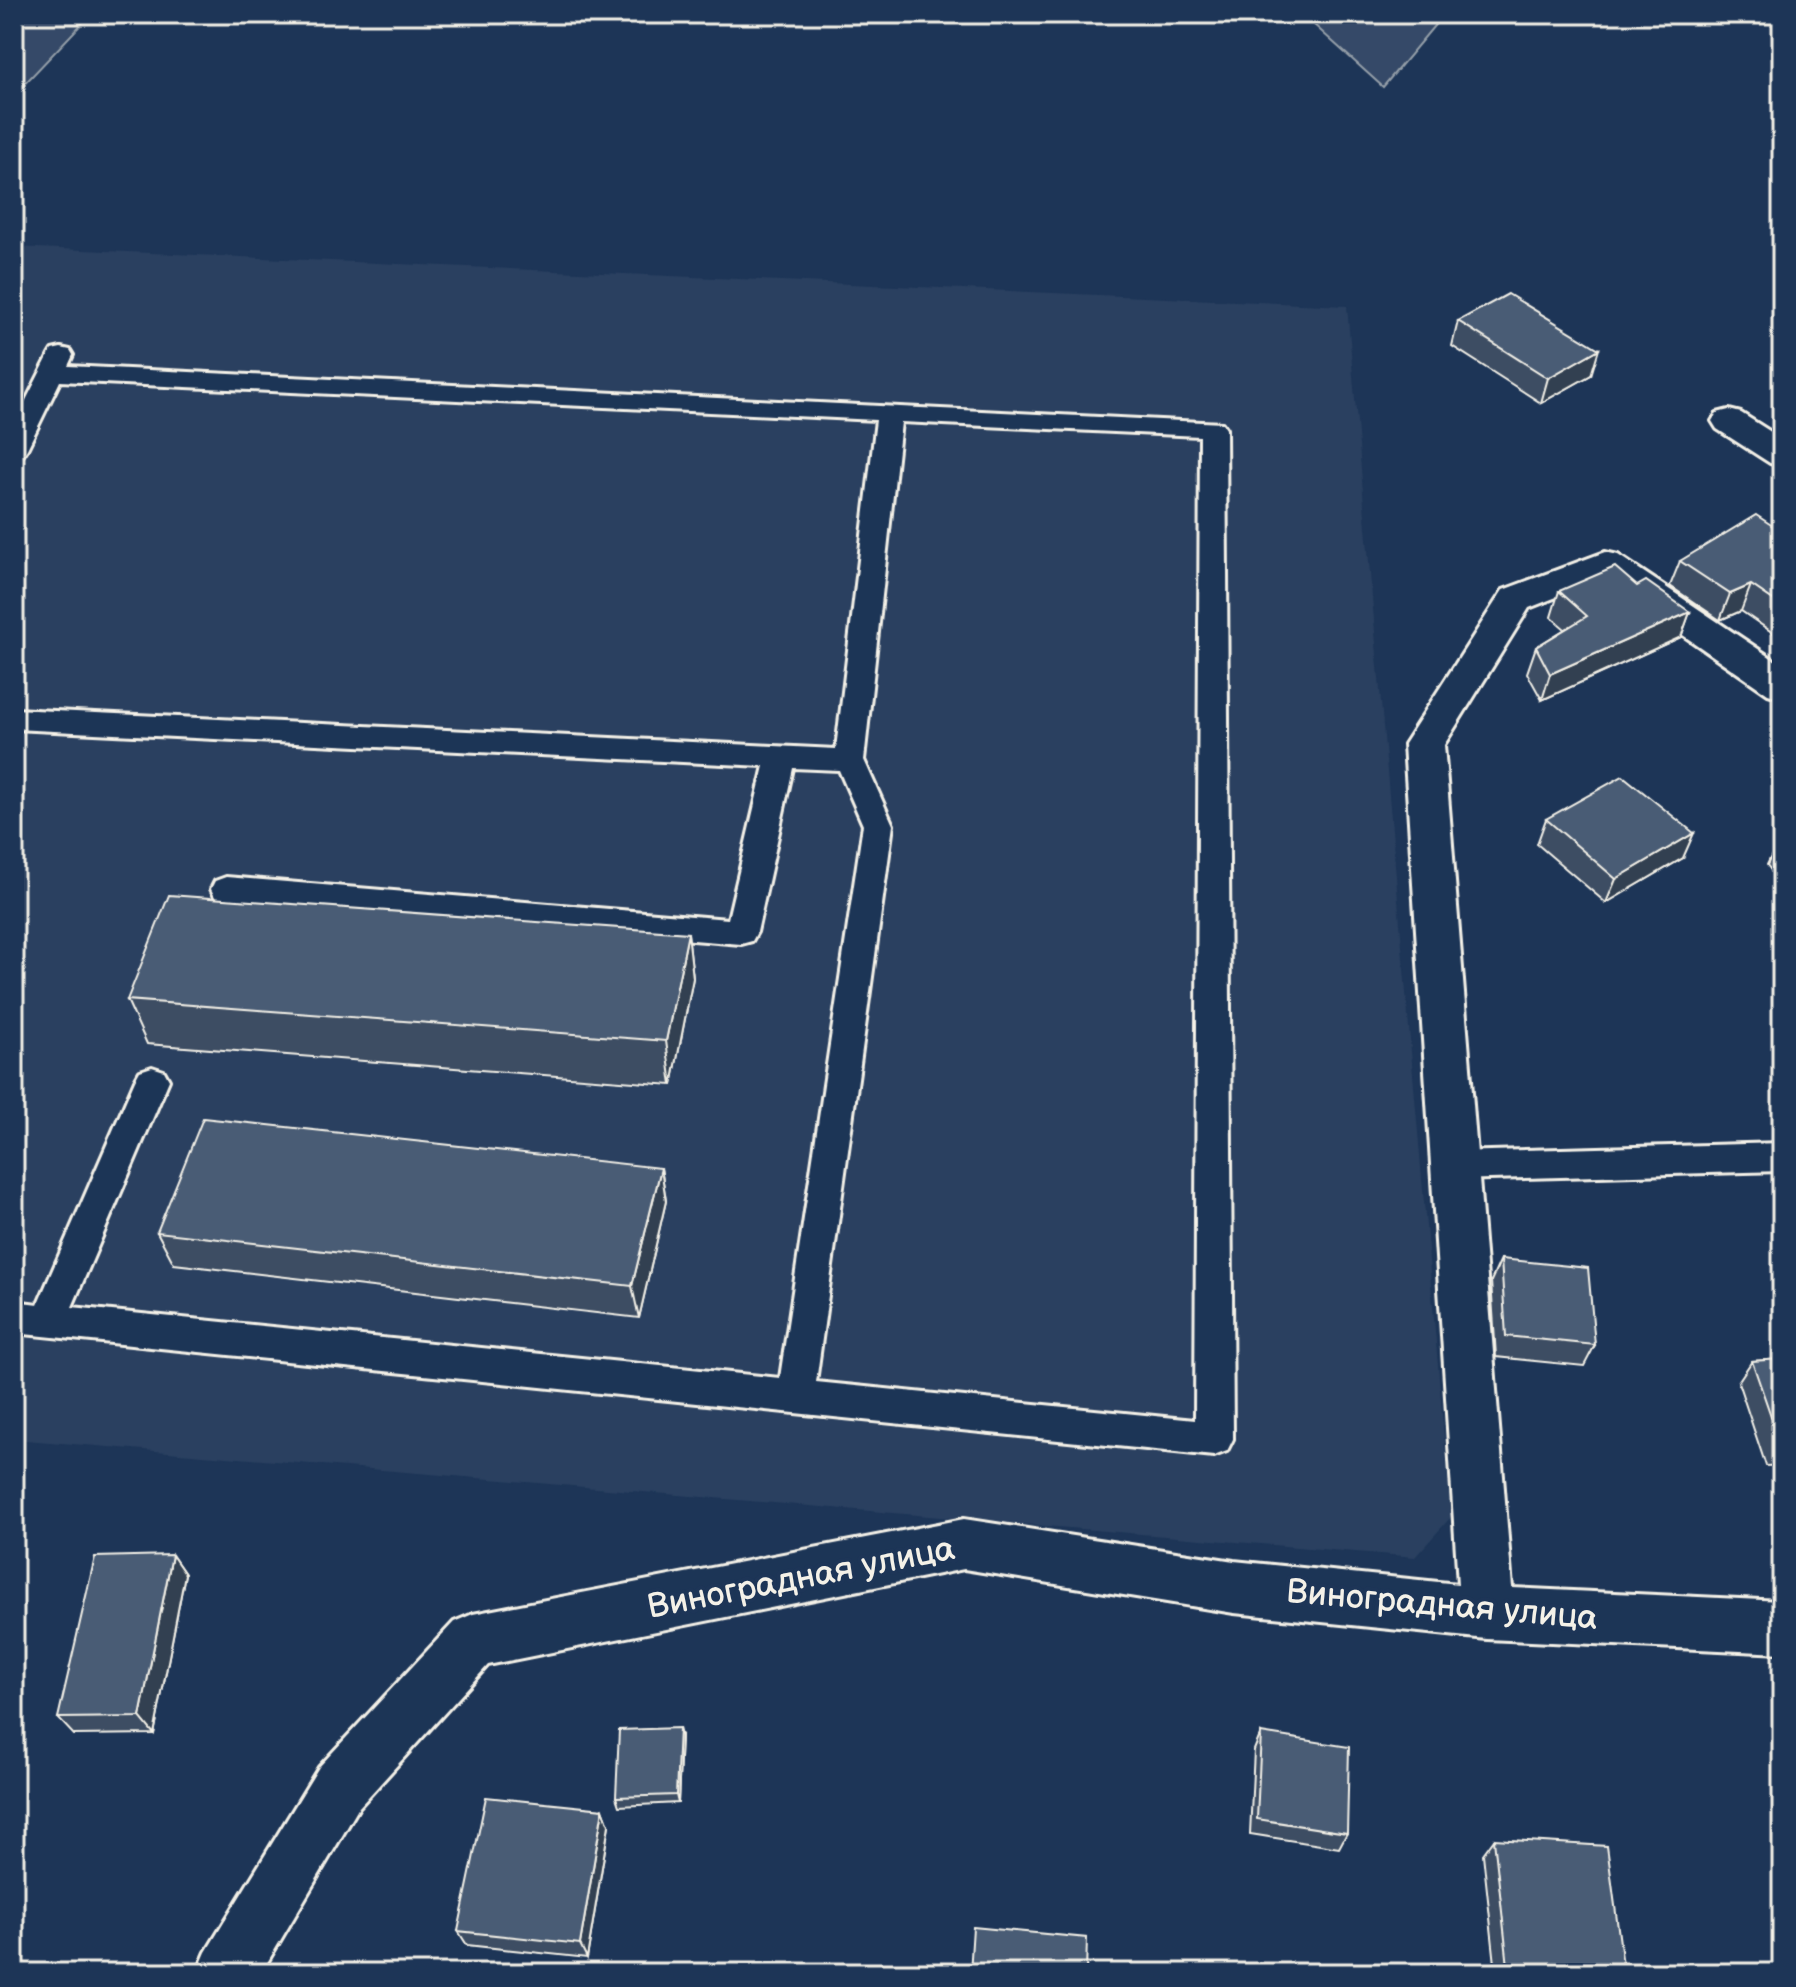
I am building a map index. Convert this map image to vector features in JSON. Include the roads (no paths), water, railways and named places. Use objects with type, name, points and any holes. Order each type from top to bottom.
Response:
[{"type":"street","points":[[1729,421],[1782,455]]},
{"type":"street","points":[[1487,1613],[1424,744],[1516,599],[1605,564],[1782,684]]},
{"type":"street","name":"Виноградная улица","points":[[227,1973],[339,1787],[473,1641],[964,1544],[1234,1587],[1487,1613],[1782,1627]]},
{"type":"lane","points":[[14,449],[57,363],[889,413],[1213,429],[1214,1439],[14,1317]]},
{"type":"lane","points":[[796,1396],[878,825],[849,760],[889,413]]},
{"type":"lane","points":[[14,719],[849,760]]},
{"type":"lane","points":[[226,889],[741,932],[781,756]]},
{"type":"lane","points":[[49,1320],[152,1080]]},
{"type":"lane","points":[[1454,1166],[1782,1157]]}]
